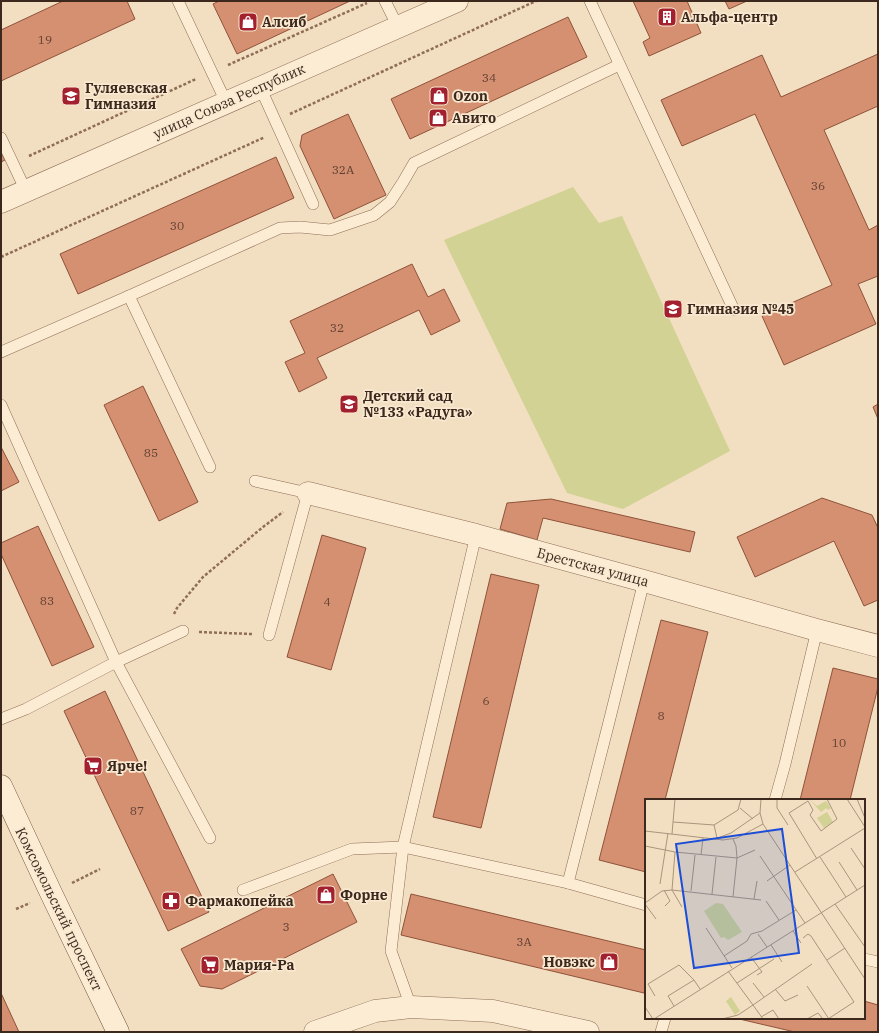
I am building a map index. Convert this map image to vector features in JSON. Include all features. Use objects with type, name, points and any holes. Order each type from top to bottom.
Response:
[{"type":"street","name":"улица Союза Республик","points":[[1,202],[457,1]]},
{"type":"street","name":"Брестская улица","points":[[308,493],[476,535],[878,646]]},
{"type":"street","name":"Комсомольский проспект","points":[[1,786],[118,1032]]},
{"type":"street","points":[[315,1032],[375,1011],[411,1007],[493,1011],[580,1032]]},
{"type":"lane","points":[[178,1],[226,102]]},
{"type":"lane","points":[[385,1],[398,27]]},
{"type":"lane","points":[[590,1],[734,310]]},
{"type":"lane","points":[[1,352],[280,228],[300,227],[330,230],[374,215],[390,202],[404,182],[414,163],[619,65]]},
{"type":"lane","points":[[260,87],[313,204]]},
{"type":"lane","points":[[1,138],[26,191]]},
{"type":"lane","points":[[129,296],[210,467]]},
{"type":"lane","points":[[1,405],[116,662],[210,838]]},
{"type":"lane","points":[[255,481],[308,493],[269,635]]},
{"type":"lane","points":[[411,1007],[391,951],[403,847],[476,535]]},
{"type":"lane","points":[[568,883],[644,581]]},
{"type":"lane","points":[[775,799],[818,630]]},
{"type":"lane","points":[[1,719],[26,709],[116,662],[183,631]]},
{"type":"lane","points":[[244,890],[352,849],[403,847],[568,883],[645,905]]},
{"type":"lane","points":[[865,959],[878,962]]},
{"type":"lane","points":[[661,1032],[665,1019]]},
{"type":"path","points":[[13,164],[211,72],[371,1]]},
{"type":"path","points":[[1,257],[536,1]]},
{"type":"path","points":[[165,640],[177,608],[203,577],[263,526],[308,493]]},
{"type":"path","points":[[183,631],[269,635]]},
{"type":"green space","points":[[573,187],[599,223],[622,216],[730,451],[623,509],[567,493],[444,240]]},
{"type":"building","points":[[63,1],[127,1],[135,19],[1,81],[1,30]]},
{"type":"building","points":[[219,1],[350,1],[237,54],[213,4]]},
{"type":"building","name":"Альфа-центр","points":[[633,1],[687,1],[701,33],[649,56],[643,42],[650,38]]},
{"type":"building","points":[[725,1],[747,1],[729,9]]},
{"type":"building","points":[[568,17],[587,57],[410,139],[391,99]]},
{"type":"building","points":[[878,54],[878,106],[824,130],[869,230],[878,225],[878,276],[858,284],[876,324],[784,365],[762,316],[832,285],[755,114],[682,146],[661,100],[762,55],[781,97]]},
{"type":"building","points":[[348,114],[386,195],[334,219],[300,146],[302,135]]},
{"type":"building","points":[[1,152],[5,160],[1,162]]},
{"type":"building","points":[[276,157],[294,198],[78,294],[60,254]]},
{"type":"building","points":[[412,264],[428,297],[444,289],[460,321],[431,335],[419,310],[317,358],[327,378],[299,392],[285,362],[305,353],[290,321]]},
{"type":"building","points":[[143,386],[198,502],[159,521],[104,405]]},
{"type":"building","points":[[878,404],[878,419],[873,407]]},
{"type":"building","points":[[1,447],[19,482],[1,491]]},
{"type":"building","points":[[822,498],[872,515],[878,528],[878,600],[864,606],[834,541],[755,577],[737,537]]},
{"type":"building","points":[[551,499],[695,532],[690,552],[543,518],[537,540],[500,529],[507,503]]},
{"type":"building","points":[[38,526],[94,647],[52,666],[1,554],[1,543]]},
{"type":"building","points":[[322,535],[366,548],[331,670],[287,657]]},
{"type":"building","points":[[491,574],[539,585],[481,828],[433,817]]},
{"type":"building","points":[[661,620],[708,632],[665,799],[645,799],[645,872],[599,860]]},
{"type":"building","points":[[833,668],[878,679],[878,687],[850,799],[800,799]]},
{"type":"building","points":[[105,691],[209,912],[168,931],[64,711]]},
{"type":"building","points":[[333,874],[357,922],[222,989],[200,986],[181,949]]},
{"type":"building","points":[[411,894],[645,950],[644,993],[401,935]]},
{"type":"building","points":[[1,993],[19,1032],[1,1032]]},
{"type":"building","points":[[865,1001],[878,1005],[878,1032],[795,1032],[739,1019],[865,1019]]},
{"type":"place","name":"Альфа-центр","points":[[667,17]]},
{"type":"place","name":"Алсиб","points":[[248,22]]},
{"type":"place","name":"Гуляевская Гимназия","points":[[71,96]]},
{"type":"place","name":"Ozon","points":[[439,96]]},
{"type":"place","name":"Авито","points":[[438,118]]},
{"type":"place","name":"Гимназия №45","points":[[673,309]]},
{"type":"place","name":"Детский сад №133 «Радуга»","points":[[349,404]]},
{"type":"place","name":"Ярче!","points":[[93,766]]},
{"type":"place","name":"Форне","points":[[326,895]]},
{"type":"place","name":"Фармакопейка","points":[[171,901]]},
{"type":"place","name":"Новэкс","points":[[609,962]]},
{"type":"place","name":"Мария-Ра","points":[[210,965]]}]
